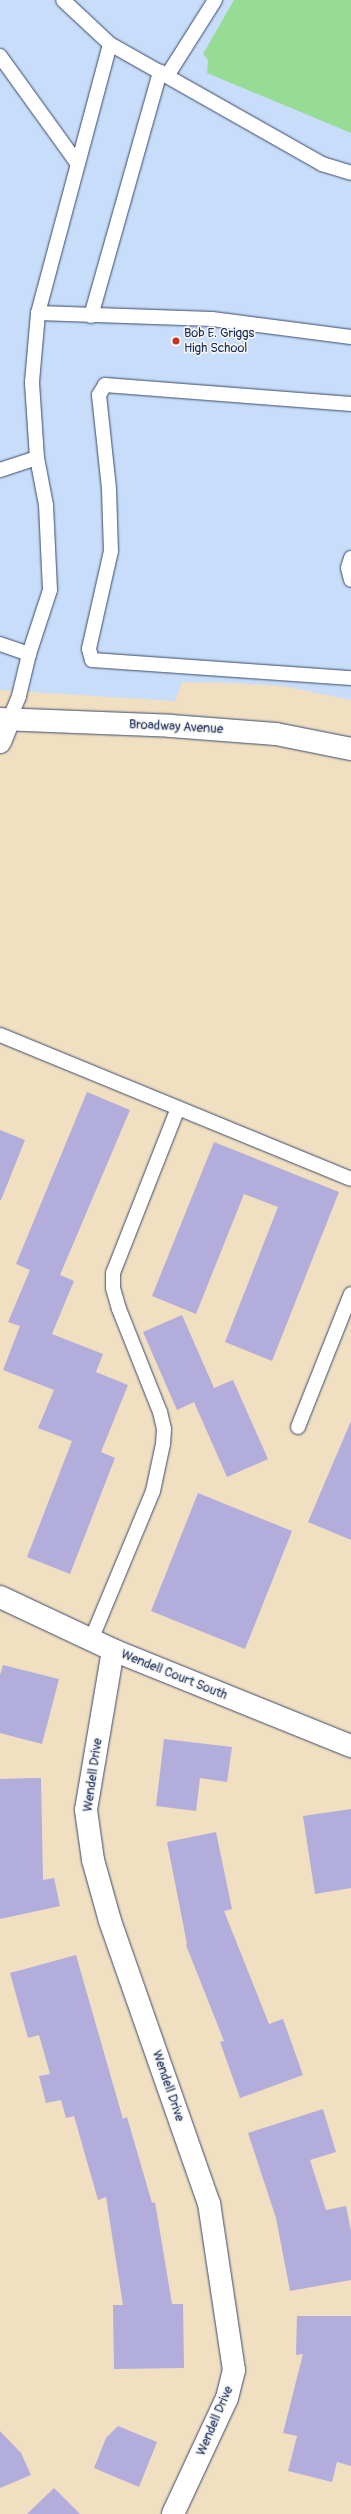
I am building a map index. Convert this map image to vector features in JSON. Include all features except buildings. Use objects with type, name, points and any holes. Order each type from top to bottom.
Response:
[{"type":"street","points":[[0,742],[4,720]]},
{"type":"street","name":"Broadway Avenue","points":[[4,720],[171,726],[276,734],[351,749]]},
{"type":"street","name":"Wendell Court South","points":[[0,1597],[113,1650],[351,1746]]},
{"type":"street","name":"Wendell Drive","points":[[113,1650],[86,1810],[93,1860],[110,1921],[209,2203],[234,2370],[228,2398],[173,2514]]},
{"type":"lane","points":[[63,0],[110,44],[322,164],[351,173]]},
{"type":"lane","points":[[91,316],[164,74],[215,0]]},
{"type":"lane","points":[[4,720],[19,696],[29,654],[50,590],[46,505],[37,458],[32,382],[38,313],[110,44]]},
{"type":"lane","points":[[0,56],[78,164]]},
{"type":"lane","points":[[38,313],[212,319],[351,337]]},
{"type":"lane","points":[[351,404],[105,385],[99,395],[109,489],[111,551],[89,649],[92,660],[351,678]]},
{"type":"lane","points":[[0,470],[37,458]]},
{"type":"lane","points":[[351,558],[348,568],[351,580]]},
{"type":"lane","points":[[0,644],[29,654]]},
{"type":"lane","points":[[0,1035],[351,1179]]},
{"type":"lane","points":[[91,1640],[153,1491],[163,1444],[164,1429],[160,1412],[118,1309],[113,1288],[113,1273],[178,1108]]},
{"type":"lane","points":[[298,1427],[351,1294]]},
{"type":"shaded area","name":"Bob E. Griggs High School","points":[[0,0],[351,0],[351,700],[283,686],[231,683],[182,682],[175,701],[0,690]]},
{"type":"green space","points":[[234,0],[351,0],[351,133],[207,73],[208,60],[203,54]]},
{"type":"place","name":"Bob E. Griggs High School","points":[[176,341]]}]
